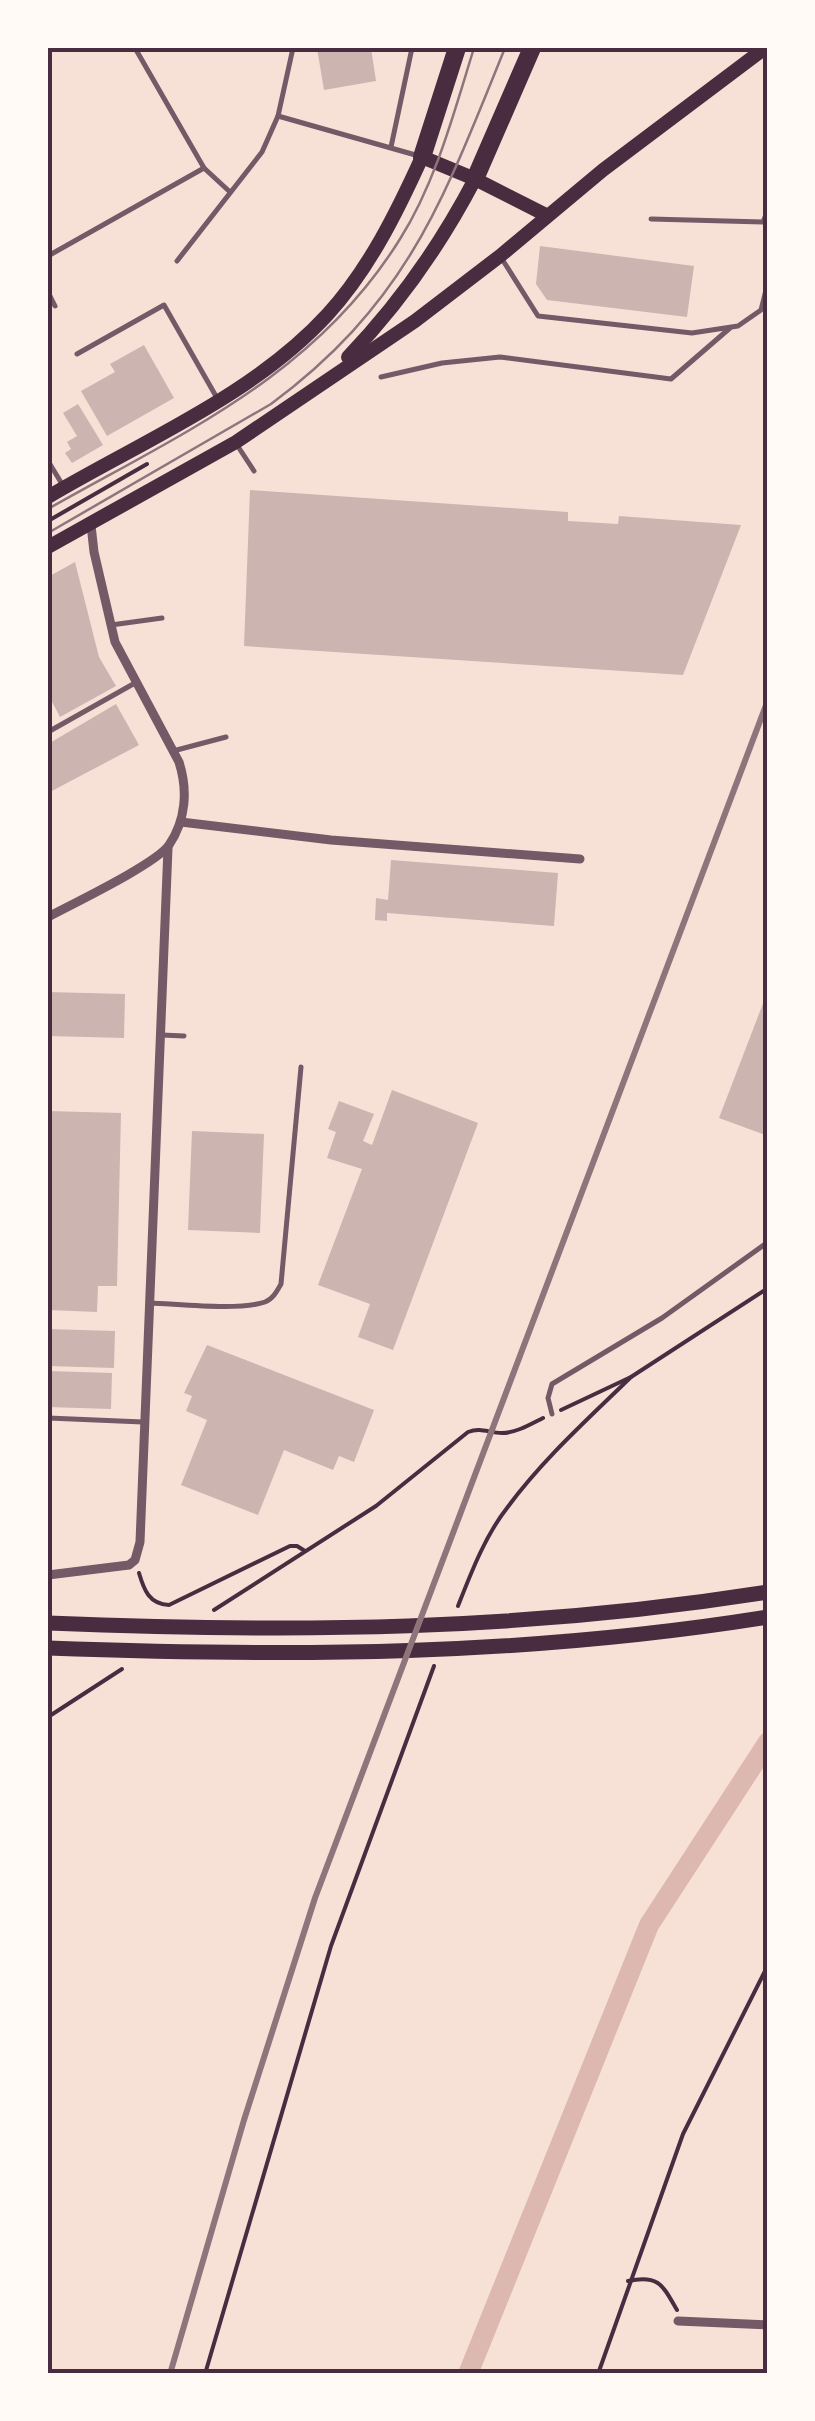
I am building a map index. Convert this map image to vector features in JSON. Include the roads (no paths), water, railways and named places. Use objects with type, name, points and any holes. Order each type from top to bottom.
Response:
[{"type":"highway","points":[[422,157],[457,48]]},
{"type":"highway","points":[[475,179],[532,48]]},
{"type":"main road","points":[[48,548],[236,442],[415,320],[765,48]]},
{"type":"main road","points":[[48,497],[259,375],[329,313],[383,235],[422,157],[546,216]]},
{"type":"main road","points":[[326,379],[392,308],[452,221],[475,179]]},
{"type":"main road","points":[[48,1623],[263,1630],[451,1626],[626,1612],[768,1592]]},
{"type":"main road","points":[[48,1648],[410,1653],[579,1642],[768,1616]]},
{"type":"street","points":[[48,1576],[102,1570],[135,1560],[142,1529],[168,848],[181,822],[184,776],[120,657],[91,525]]},
{"type":"street","points":[[181,822],[331,840],[580,859]]},
{"type":"street","points":[[48,917],[168,848]]},
{"type":"street","points":[[678,2321],[766,2325]]},
{"type":"lane","points":[[135,48],[204,168],[230,192]]},
{"type":"lane","points":[[177,261],[262,152],[278,116],[293,48]]},
{"type":"lane","points":[[391,147],[412,48]]},
{"type":"lane","points":[[278,116],[422,157]]},
{"type":"lane","points":[[48,256],[204,168]]},
{"type":"lane","points":[[763,222],[768,210]]},
{"type":"lane","points":[[651,218],[763,222]]},
{"type":"lane","points":[[763,222],[768,229]]},
{"type":"lane","points":[[500,256],[538,316],[692,333],[738,326],[761,310],[768,282]]},
{"type":"lane","points":[[48,292],[56,306]]},
{"type":"lane","points":[[76,354],[164,305],[218,400]]},
{"type":"lane","points":[[381,377],[442,362],[500,357],[671,379],[730,328]]},
{"type":"lane","points":[[236,442],[254,471]]},
{"type":"lane","points":[[48,461],[64,487]]},
{"type":"lane","points":[[111,625],[162,618]]},
{"type":"lane","points":[[48,732],[135,682]]},
{"type":"lane","points":[[173,751],[226,736]]},
{"type":"lane","points":[[160,1035],[184,1036]]},
{"type":"lane","points":[[150,1303],[218,1306],[266,1302],[276,1294],[288,1215],[301,1067]]},
{"type":"lane","points":[[552,1414],[548,1398],[552,1384],[662,1318],[768,1242]]},
{"type":"lane","points":[[48,1418],[146,1422]]},
{"type":"lane","points":[[766,2325],[768,2290]]},
{"type":"waterway","points":[[468,2374],[649,1925],[768,1742]]},
{"type":"tram line","points":[[48,509],[242,397],[287,365],[366,287],[400,239],[424,194],[474,48]]},
{"type":"tram line","points":[[48,533],[271,404],[357,326],[389,286],[440,200],[505,48]]},
{"type":"railway","points":[[170,2374],[244,2120],[315,1898],[768,700]]}]
